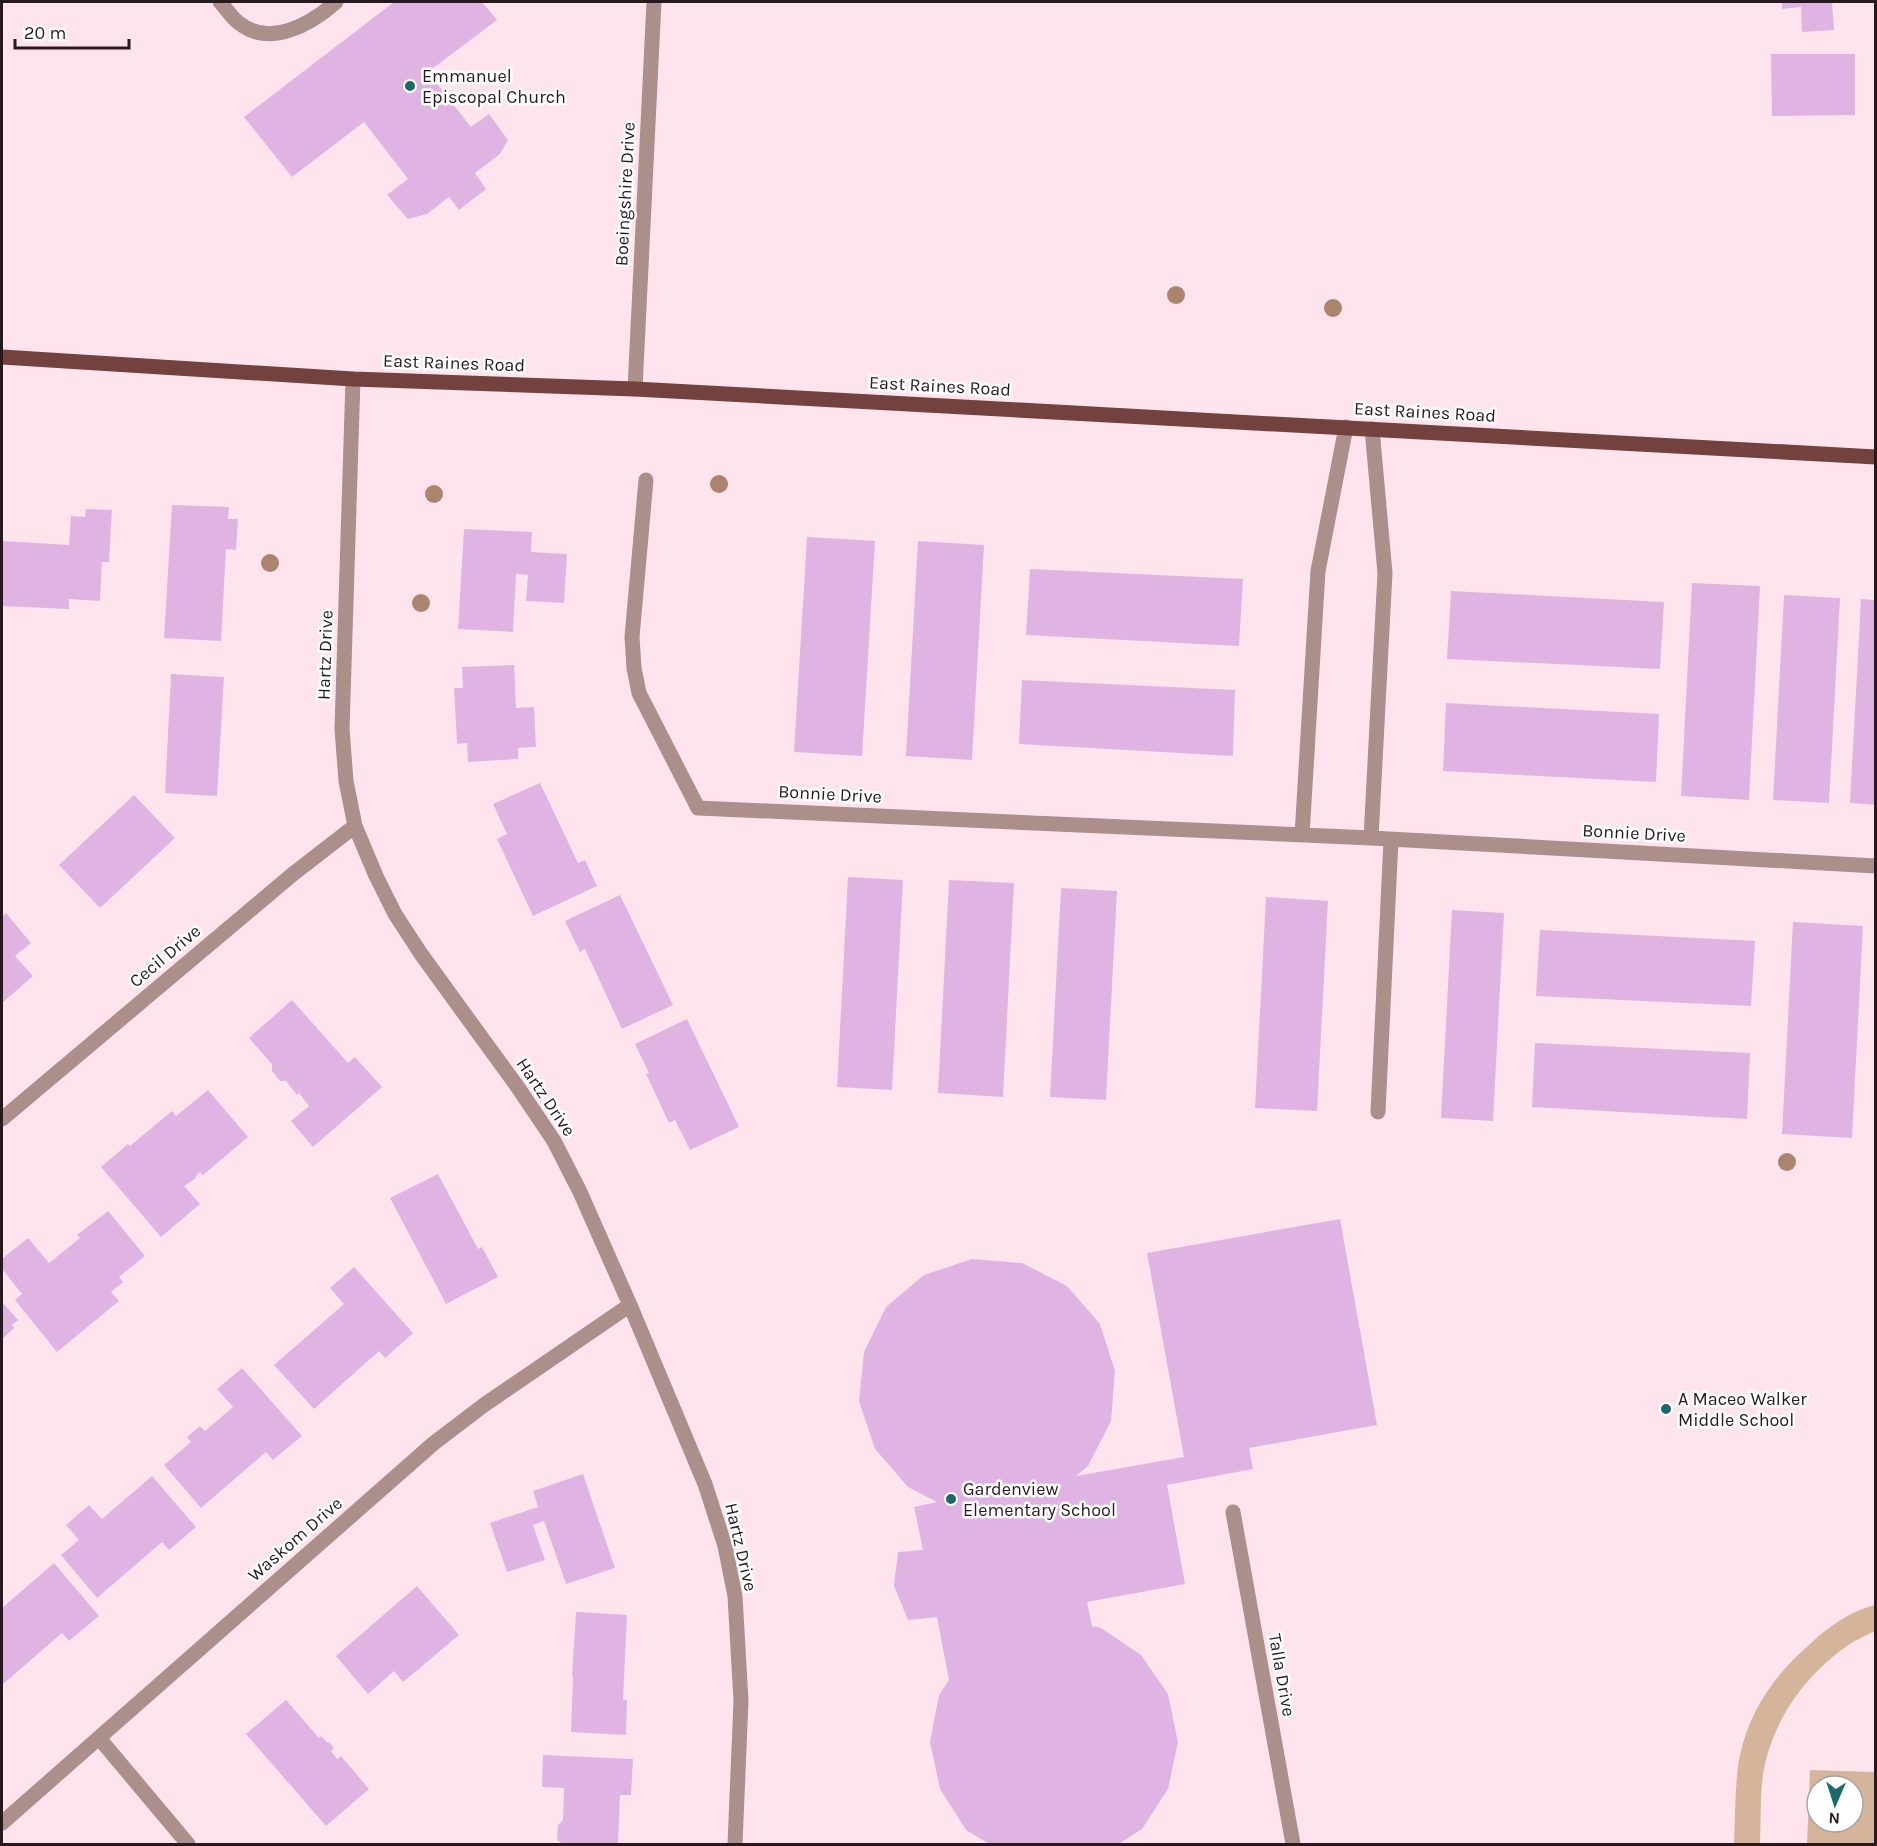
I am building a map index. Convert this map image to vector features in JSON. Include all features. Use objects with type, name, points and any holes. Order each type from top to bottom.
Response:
[{"type":"main road","name":"East Raines Road","points":[[2,357],[353,379],[635,389],[1875,457]]},
{"type":"street","points":[[220,2],[238,23],[256,32],[277,33],[295,29],[336,2]]},
{"type":"street","name":"Boeingshire Drive","points":[[635,389],[654,2]]},
{"type":"street","name":"Hartz Drive","points":[[353,379],[342,729],[346,781],[356,826],[376,876],[395,914],[554,1141],[580,1192],[630,1305],[705,1484],[724,1546],[735,1596],[741,1701],[735,1845]]},
{"type":"street","points":[[1302,835],[1318,571],[1346,427]]},
{"type":"street","points":[[1371,838],[1384,573],[1372,429]]},
{"type":"street","name":"Bonnie Drive","points":[[646,480],[632,637],[634,668],[639,693],[698,808],[1371,838],[1875,866]]},
{"type":"street","name":"Cecil Drive","points":[[2,1119],[293,874],[356,826]]},
{"type":"street","points":[[1378,1112],[1391,840]]},
{"type":"street","name":"Waskom Drive","points":[[2,1823],[434,1443],[484,1405],[630,1305]]},
{"type":"street","name":"Talla Drive","points":[[1233,1512],[1293,1845]]},
{"type":"street","points":[[99,1738],[188,1845]]},
{"type":"shaded area","points":[[1875,1605],[1875,1631],[1847,1646],[1817,1672],[1792,1702],[1773,1737],[1763,1775],[1760,1844],[1734,1844],[1736,1784],[1740,1756],[1745,1737],[1760,1703],[1782,1672],[1816,1638],[1848,1616]]},
{"type":"shaded area","points":[[1810,1770],[1875,1772],[1875,1844],[1807,1844],[1807,1834],[1865,1834],[1865,1774],[1810,1774]]},
{"type":"building","points":[[394,2],[482,2],[497,20],[428,72],[471,127],[489,114],[508,140],[500,154],[475,173],[486,189],[459,210],[449,197],[427,214],[408,219],[387,195],[408,179],[364,122],[292,177],[244,117]]},
{"type":"building","points":[[1782,2],[1832,2],[1834,30],[1802,32],[1801,7],[1782,9]]},
{"type":"building","points":[[1771,54],[1855,54],[1855,115],[1772,116]]},
{"type":"building","points":[[172,505],[229,507],[228,519],[238,519],[236,550],[226,549],[221,641],[164,638]]},
{"type":"building","points":[[86,509],[112,510],[109,562],[102,562],[100,601],[69,599],[69,609],[2,606],[2,541],[69,545],[71,516],[85,517]]},
{"type":"building","points":[[464,529],[532,532],[531,552],[567,554],[564,603],[526,601],[528,575],[516,574],[513,632],[458,629]]},
{"type":"building","points":[[807,537],[875,541],[862,756],[794,752]]},
{"type":"building","points":[[918,541],[984,545],[972,760],[906,756]]},
{"type":"building","points":[[1030,569],[1243,579],[1239,646],[1026,635]]},
{"type":"building","points":[[1692,583],[1760,586],[1749,800],[1681,796]]},
{"type":"building","points":[[1451,591],[1664,602],[1660,669],[1447,659]]},
{"type":"building","points":[[1784,595],[1840,598],[1829,803],[1773,800]]},
{"type":"building","points":[[1861,599],[1876,600],[1876,805],[1850,803]]},
{"type":"building","points":[[514,665],[516,708],[534,707],[536,747],[518,748],[518,759],[468,762],[467,743],[457,744],[454,688],[463,688],[462,667]]},
{"type":"building","points":[[171,674],[224,677],[217,796],[165,793]]},
{"type":"building","points":[[1022,680],[1235,690],[1233,756],[1019,744]]},
{"type":"building","points":[[1446,703],[1659,714],[1656,782],[1443,771]]},
{"type":"building","points":[[540,783],[578,863],[585,860],[597,886],[533,916],[497,839],[507,834],[493,804]]},
{"type":"building","points":[[134,795],[175,838],[100,908],[59,865]]},
{"type":"building","points":[[848,877],[903,880],[892,1090],[837,1087]]},
{"type":"building","points":[[949,880],[1014,883],[1003,1097],[938,1093]]},
{"type":"building","points":[[1061,888],[1117,891],[1106,1100],[1050,1097]]},
{"type":"building","points":[[620,895],[673,1005],[622,1029],[585,949],[580,952],[565,921]]},
{"type":"building","points":[[1266,897],[1328,901],[1317,1111],[1255,1108]]},
{"type":"building","points":[[1452,910],[1504,913],[1493,1121],[1441,1118]]},
{"type":"building","points":[[6,913],[31,943],[15,956],[33,976],[2,1003],[2,917]]},
{"type":"building","points":[[1793,922],[1863,926],[1852,1138],[1782,1134]]},
{"type":"building","points":[[1540,930],[1755,941],[1751,1006],[1536,996]]},
{"type":"building","points":[[292,1000],[348,1063],[355,1057],[382,1087],[313,1147],[291,1121],[309,1106],[286,1081],[280,1081],[272,1071],[272,1064],[249,1038]]},
{"type":"building","points":[[687,1019],[739,1127],[690,1150],[675,1120],[669,1123],[635,1044]]},
{"type":"building","points":[[1535,1043],[1750,1053],[1747,1119],[1532,1107]]},
{"type":"building","points":[[208,1090],[248,1137],[203,1175],[200,1172],[196,1178],[184,1186],[200,1204],[161,1237],[101,1167],[172,1111],[176,1116]]},
{"type":"building","points":[[438,1174],[478,1249],[482,1247],[498,1277],[446,1304],[390,1198]]},
{"type":"building","points":[[108,1211],[145,1256],[119,1277],[123,1282],[111,1292],[119,1301],[57,1352],[15,1300],[22,1294],[2,1269],[2,1259],[28,1238],[49,1263],[80,1238],[77,1235]]},
{"type":"building","points":[[1340,1219],[1377,1425],[1249,1448],[1253,1469],[1167,1485],[1185,1584],[1087,1602],[1092,1626],[1101,1628],[1141,1655],[1168,1694],[1178,1742],[1168,1789],[1142,1829],[1119,1844],[989,1844],[966,1830],[940,1789],[930,1742],[939,1695],[949,1680],[937,1617],[908,1620],[894,1586],[898,1552],[923,1550],[914,1507],[937,1502],[908,1487],[875,1449],[859,1401],[864,1352],[886,1307],[924,1275],[972,1259],[1022,1263],[1067,1286],[1100,1324],[1115,1371],[1111,1421],[1088,1466],[1076,1476],[1184,1457],[1147,1253]]},
{"type":"building","points":[[354,1267],[413,1333],[385,1358],[379,1351],[314,1409],[274,1365],[344,1304],[330,1288]]},
{"type":"building","points":[[2,1302],[18,1320],[12,1325],[14,1328],[2,1339]]},
{"type":"building","points":[[242,1368],[302,1436],[273,1460],[266,1452],[201,1508],[164,1465],[191,1442],[187,1437],[200,1426],[205,1431],[233,1407],[217,1389]]},
{"type":"building","points":[[583,1474],[615,1568],[566,1584],[544,1521],[533,1525],[545,1560],[507,1572],[490,1523],[538,1507],[533,1491]]},
{"type":"building","points":[[152,1476],[196,1527],[169,1550],[162,1542],[97,1598],[61,1555],[79,1540],[66,1525],[89,1505],[102,1519]]},
{"type":"building","points":[[54,1563],[99,1616],[69,1641],[62,1633],[2,1685],[2,1608]]},
{"type":"building","points":[[417,1586],[459,1635],[403,1682],[394,1671],[368,1694],[336,1656]]},
{"type":"building","points":[[576,1612],[627,1615],[623,1700],[627,1700],[626,1735],[571,1732]]},
{"type":"building","points":[[286,1700],[319,1738],[321,1736],[329,1742],[334,1748],[331,1751],[337,1759],[341,1756],[369,1789],[326,1826],[246,1734]]},
{"type":"building","points":[[543,1755],[633,1759],[631,1795],[620,1795],[618,1844],[562,1844],[557,1839],[558,1825],[563,1820],[564,1788],[542,1787]]},
{"type":"place","name":"Emmanuel Episcopal Church","points":[[410,86]]},
{"type":"place","name":"A Maceo Walker Middle School","points":[[1666,1409]]},
{"type":"place","name":"Gardenview Elementary School","points":[[951,1499]]}]
